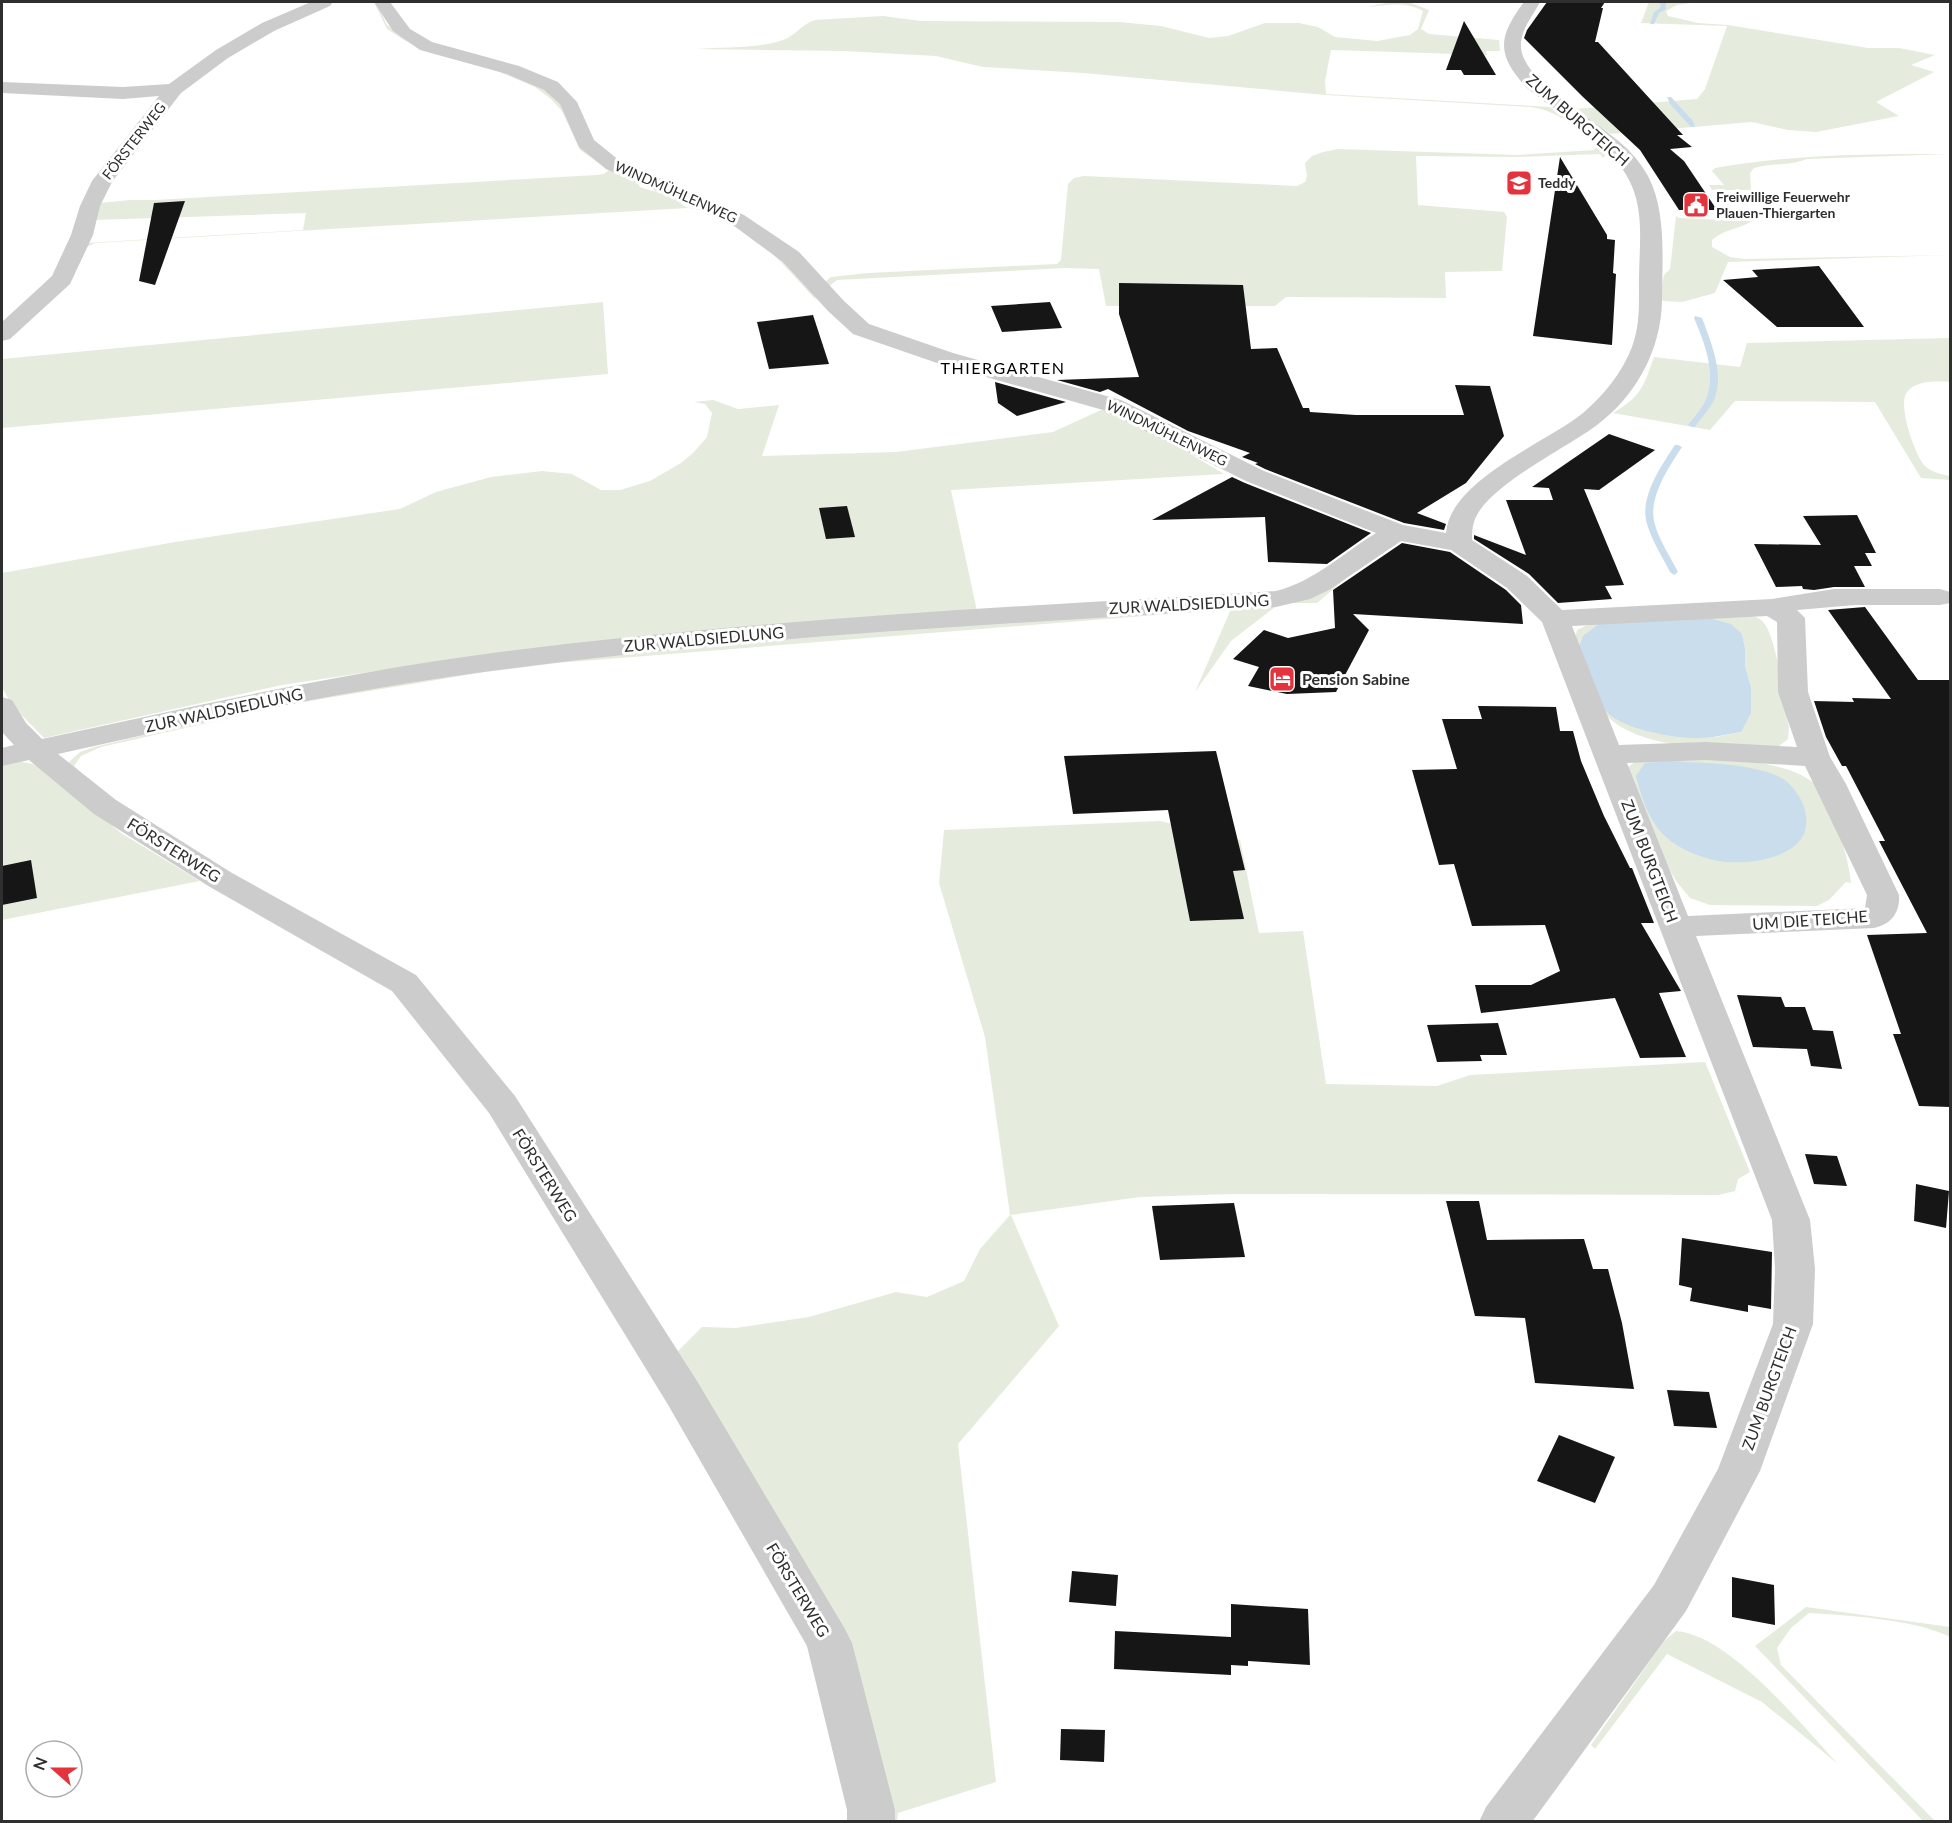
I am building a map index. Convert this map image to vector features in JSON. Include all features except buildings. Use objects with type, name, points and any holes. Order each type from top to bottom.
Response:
[{"type":"street","name":"FÖRSTERWEG","points":[[2,334],[62,279],[102,182],[174,89],[222,54],[268,27],[324,2]]},
{"type":"street","name":"WINDMÜHLENWEG","points":[[382,2],[397,28],[420,43],[513,70],[551,86],[568,102],[586,143],[614,165],[737,219],[791,257],[836,306],[861,328],[936,355],[1112,405],[1256,476],[1397,532],[1459,543]]},
{"type":"street","name":"ZUM BURGTEICH","points":[[1503,1821],[1670,1598],[1739,1472],[1793,1324],[1796,1269],[1791,1220],[1555,619],[1517,582],[1459,543],[1460,522],[1470,506],[1509,471],[1589,420],[1613,397],[1631,371],[1647,334],[1650,207],[1631,165],[1519,68],[1513,56],[1513,39],[1519,21],[1532,2]]},
{"type":"street","points":[[2,87],[123,93],[174,89]]},
{"type":"street","name":"ZUR WALDSIEDLUNG","points":[[18,754],[281,696],[499,661],[856,625],[1276,599],[1305,592],[1322,583],[1380,540],[1397,532]]},
{"type":"street","points":[[1555,619],[1772,607],[1798,600],[1875,596],[1940,597]]},
{"type":"street","name":"UM DIE TEICHE","points":[[1675,927],[1874,918],[1883,908],[1883,895],[1831,784],[1815,757],[1793,692],[1791,618],[1772,607]]},
{"type":"street","name":"FÖRSTERWEG","points":[[2,706],[13,727],[18,754],[221,880],[404,983],[468,1061],[502,1105],[682,1392],[829,1642],[871,1810],[871,1821]]},
{"type":"street","points":[[1608,754],[1706,751],[1815,757]]},
{"type":"green space","points":[[374,2],[387,25],[418,46],[506,72],[550,93],[570,115],[576,136],[597,158],[635,178],[640,187],[670,195],[686,207],[713,210],[741,225],[788,261],[810,287],[816,300],[789,270],[743,229],[708,212],[688,208],[95,243],[85,248],[68,277],[26,321],[22,322],[66,277],[85,243],[303,230],[306,213],[94,220],[97,206],[100,203],[596,175],[604,174],[609,170],[580,150],[562,111],[535,87],[490,68],[425,51],[404,40],[387,29]]},
{"type":"green space","points":[[1391,2],[1409,2],[1429,10],[1421,29],[1429,34],[1499,40],[1500,51],[1486,51],[1487,55],[1331,50],[1325,81],[1326,94],[1550,107],[1595,140],[1607,153],[1603,158],[1600,154],[1516,157],[1416,156],[1418,205],[1504,212],[1507,217],[1502,271],[1445,272],[1446,298],[1286,297],[1275,306],[1106,306],[1099,269],[1065,268],[837,280],[827,288],[825,282],[831,277],[868,273],[1057,264],[1061,260],[1068,184],[1074,178],[1084,176],[1297,186],[1305,182],[1307,176],[1305,163],[1312,156],[1338,149],[1518,155],[1594,150],[1596,147],[1575,126],[1549,112],[1530,107],[1326,95],[1083,73],[983,67],[936,56],[844,51],[696,49],[773,43],[787,38],[815,20],[883,16],[921,21],[1119,22],[1161,26],[1209,38],[1228,36],[1265,23],[1299,23],[1318,27],[1335,37],[1377,41],[1410,35],[1418,29],[1423,11],[1396,4],[1367,7]]},
{"type":"green space","points":[[1649,2],[1697,2],[1677,5],[1666,11],[1668,16],[1698,23],[1728,25],[1868,48],[1899,48],[1935,55],[1911,65],[1934,72],[1876,102],[1899,116],[1816,132],[1788,130],[1752,122],[1611,134],[1574,109],[1697,99],[1705,89],[1727,26],[1641,23]]},
{"type":"green space","points":[[1950,154],[1807,159],[1754,168],[1750,173],[1751,190],[1712,190],[1709,185],[1724,185],[1712,171],[1715,168],[1745,163],[1832,156]]},
{"type":"green space","points":[[1676,216],[1752,221],[1712,240],[1712,247],[1730,257],[1744,259],[1950,255],[1728,262],[1715,293],[1682,302],[1663,301],[1660,296],[1664,275],[1670,269]]},
{"type":"green space","points":[[603,302],[608,374],[2,428],[2,359]]},
{"type":"green space","points":[[1950,338],[1950,382],[1927,382],[1916,385],[1907,392],[1904,407],[1908,430],[1921,460],[1930,470],[1950,476],[1950,480],[1921,478],[1875,402],[1735,401],[1710,430],[1613,413],[1630,401],[1640,390],[1654,357],[1740,367],[1747,343]]},
{"type":"green space","points":[[713,400],[738,409],[779,405],[762,456],[896,452],[1053,432],[1101,410],[1116,411],[1177,443],[1187,452],[1224,474],[951,490],[977,611],[497,653],[282,685],[44,738],[11,704],[2,687],[2,573],[175,542],[400,509],[436,492],[491,477],[542,471],[572,474],[601,490],[620,490],[650,481],[681,463],[694,452],[707,437],[712,413],[705,404],[694,402]]},
{"type":"green space","points":[[1387,543],[1317,603],[1280,603],[1231,641],[1195,692],[1231,609],[557,663],[485,672],[291,704],[101,747],[81,756],[74,766],[88,782],[68,763],[80,752],[94,747],[279,703],[460,674],[659,648],[1281,601]]},
{"type":"green space","points":[[1739,614],[1754,616],[1761,620],[1767,627],[1776,653],[1789,727],[1788,739],[1778,747],[1706,747],[1654,740],[1631,732],[1611,720],[1596,703],[1576,655],[1577,630],[1593,622],[1625,616],[1690,738],[1716,737],[1741,732],[1751,687],[1745,666],[1742,634],[1705,617]]},
{"type":"green space","points":[[1657,756],[1765,764],[1786,769],[1804,777],[1822,791],[1828,801],[1844,849],[1851,883],[1846,882],[1829,900],[1817,906],[1710,905],[1690,898],[1676,881],[1629,799],[1623,771],[1636,761]]},
{"type":"green space","points":[[19,761],[37,765],[49,772],[121,833],[200,881],[2,920],[2,762]]},
{"type":"green space","points":[[1160,821],[1240,840],[1259,933],[1303,931],[1326,1084],[1437,1086],[1470,1075],[1705,1062],[1750,1172],[1738,1179],[1735,1191],[1718,1195],[1233,1194],[1140,1197],[1011,1215],[1059,1326],[958,1444],[996,1782],[898,1813],[897,1821],[885,1821],[676,1353],[702,1327],[736,1328],[809,1317],[896,1292],[927,1297],[964,1281],[980,1249],[1010,1215],[985,1037],[939,883],[944,830]]},
{"type":"green space","points":[[1806,1607],[1950,1627],[1950,1637],[1901,1622],[1809,1613],[1791,1628],[1777,1648],[1781,1665],[1935,1821],[1923,1821],[1755,1646]]},
{"type":"green space","points":[[1676,1631],[1697,1636],[1719,1648],[1741,1665],[1785,1706],[1838,1764],[1762,1702],[1667,1654],[1595,1749],[1591,1745],[1664,1641]]},
{"type":"water","points":[[1705,617],[1731,624],[1742,634],[1745,666],[1751,687],[1751,713],[1741,732],[1697,738],[1659,734],[1625,724],[1602,707],[1589,684],[1577,652],[1583,636],[1600,623]]},
{"type":"water","points":[[1670,761],[1747,767],[1775,775],[1786,781],[1799,797],[1805,811],[1805,830],[1799,841],[1789,850],[1776,856],[1745,862],[1718,861],[1678,846],[1654,824],[1644,804],[1636,776],[1645,763]]},
{"type":"waterway","points":[[1652,23],[1657,12],[1663,9],[1664,4],[1660,2]]},
{"type":"waterway","points":[[1669,98],[1693,126]]},
{"type":"waterway","points":[[1692,425],[1711,397],[1714,378],[1711,357],[1698,318]]},
{"type":"waterway","points":[[1674,572],[1654,534],[1649,513],[1658,483],[1678,447]]},
{"type":"place","name":"Teddy","points":[[1519,183]]},
{"type":"place","name":"Freiwillige Feuerwehr Plauen-Thiergarten","points":[[1696,205]]},
{"type":"place","name":"Pension Sabine","points":[[1282,679]]},
{"type":"district","name":"THIERGARTEN","points":[[1003,368]]}]
